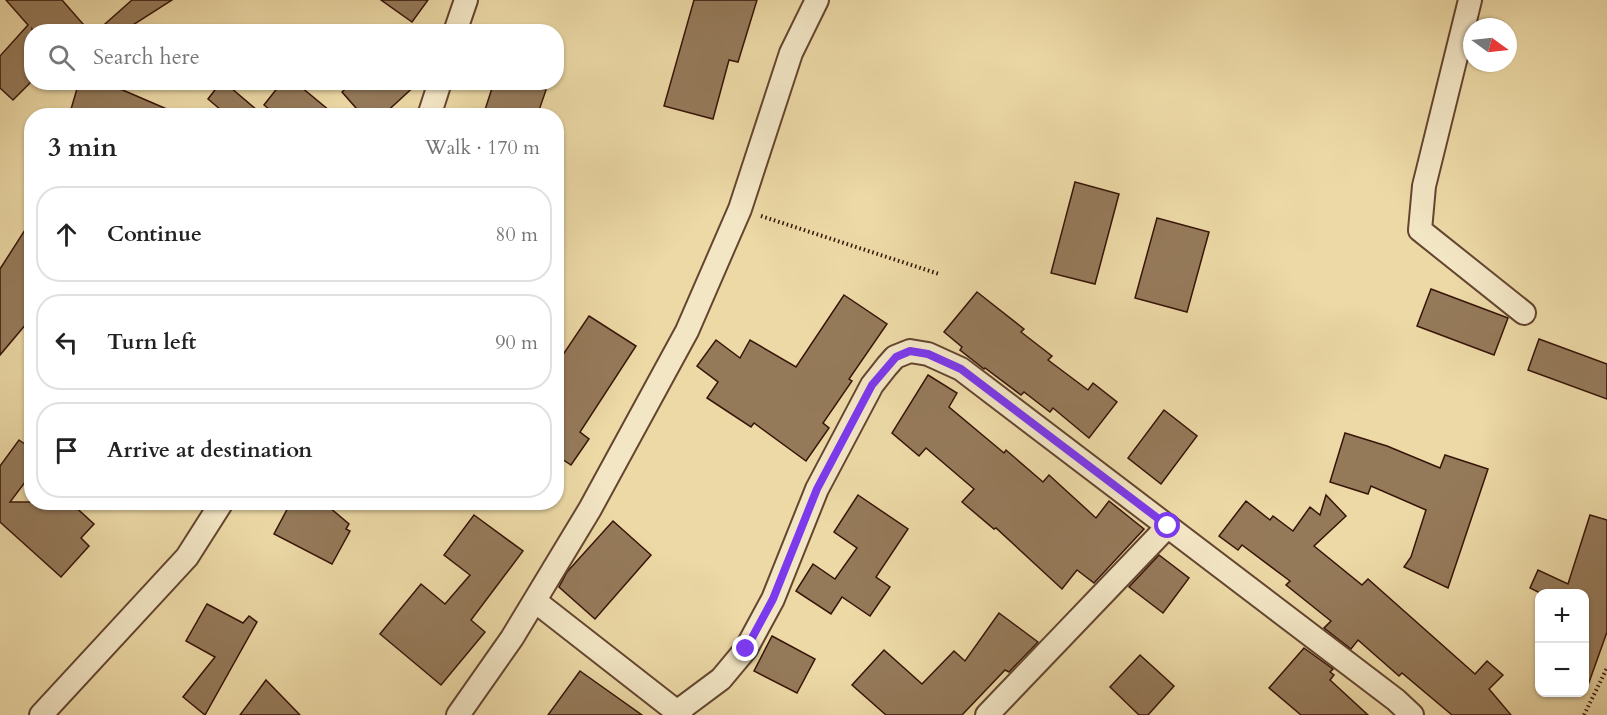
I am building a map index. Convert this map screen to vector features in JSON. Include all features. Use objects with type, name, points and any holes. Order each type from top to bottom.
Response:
[{"type":"street","points":[[458,24],[466,0]]},
{"type":"street","points":[[458,715],[512,638],[590,510],[687,331],[740,209],[791,53],[816,0]]},
{"type":"street","points":[[1470,0],[1424,186],[1420,230],[1524,313]]},
{"type":"street","points":[[432,108],[437,90]]},
{"type":"street","points":[[535,601],[680,713],[721,680],[746,649],[773,599],[817,489],[872,385],[896,357],[910,351],[928,354],[961,369],[1168,526],[1397,710]]},
{"type":"street","points":[[41,715],[187,557],[217,510]]},
{"type":"street","points":[[987,715],[1168,526]]},
{"type":"path","points":[[740,209],[939,274]]},
{"type":"path","points":[[1584,715],[1607,668]]},
{"type":"building","points":[[6,0],[62,0],[83,24],[27,24]]},
{"type":"building","points":[[132,0],[172,0],[134,24],[105,24]]},
{"type":"building","points":[[381,0],[428,0],[412,22]]},
{"type":"building","points":[[694,0],[757,0],[738,62],[729,60],[713,119],[664,106]]},
{"type":"building","points":[[24,29],[24,89],[13,100],[0,88],[0,56]]},
{"type":"building","points":[[77,90],[123,90],[164,108],[71,108]]},
{"type":"building","points":[[215,90],[233,90],[255,108],[219,108],[208,99]]},
{"type":"building","points":[[276,90],[305,90],[326,108],[268,108],[264,105]]},
{"type":"building","points":[[344,90],[410,90],[391,108],[356,108],[342,92]]},
{"type":"building","points":[[491,90],[546,90],[540,108],[486,108]]},
{"type":"building","points":[[1075,182],[1119,194],[1095,284],[1051,273]]},
{"type":"building","points":[[1157,218],[1209,232],[1187,312],[1135,298]]},
{"type":"building","points":[[24,232],[24,326],[0,355],[0,269]]},
{"type":"building","points":[[1431,289],[1508,318],[1494,355],[1417,326]]},
{"type":"building","points":[[977,292],[1024,329],[1021,332],[1052,356],[1048,360],[1088,390],[1093,383],[1117,402],[1089,438],[1053,408],[1050,412],[1024,392],[1021,395],[984,369],[960,350],[962,347],[944,332]]},
{"type":"building","points":[[844,295],[887,324],[849,379],[852,381],[823,423],[829,428],[806,461],[754,423],[751,427],[707,398],[718,382],[697,366],[716,340],[740,358],[750,340],[796,367]]},
{"type":"building","points":[[589,316],[636,346],[580,432],[589,439],[571,465],[564,460],[564,353]]},
{"type":"building","points":[[1539,339],[1607,364],[1607,399],[1528,370]]},
{"type":"building","points":[[928,375],[957,393],[949,407],[1004,453],[1006,450],[1043,482],[1049,475],[1096,518],[1109,501],[1144,529],[1094,583],[1077,570],[1062,589],[996,528],[994,529],[962,502],[974,489],[926,448],[919,456],[892,433]]},
{"type":"building","points":[[1164,410],[1197,436],[1161,484],[1128,458]]},
{"type":"building","points":[[1345,433],[1387,446],[1440,468],[1445,455],[1488,469],[1448,588],[1404,567],[1411,557],[1426,510],[1371,486],[1368,494],[1330,482]]},
{"type":"building","points":[[19,440],[24,443],[24,484],[10,502],[24,502],[24,510],[79,510],[94,524],[81,538],[89,546],[61,577],[0,522],[0,466]]},
{"type":"building","points":[[858,495],[908,529],[876,577],[890,587],[870,616],[842,597],[831,614],[796,591],[813,564],[835,579],[857,548],[834,532]]},
{"type":"building","points":[[1326,495],[1346,516],[1314,546],[1362,585],[1368,579],[1475,674],[1487,661],[1503,675],[1489,689],[1511,715],[1452,715],[1402,673],[1399,676],[1358,640],[1351,649],[1324,628],[1331,621],[1286,585],[1290,581],[1242,545],[1238,550],[1219,536],[1246,501],[1270,520],[1273,516],[1293,531],[1310,507],[1320,515]]},
{"type":"building","points":[[287,510],[332,510],[349,524],[346,529],[350,531],[332,564],[274,534]]},
{"type":"building","points":[[474,515],[523,551],[471,620],[485,632],[441,685],[380,634],[421,584],[445,604],[470,575],[444,555]]},
{"type":"building","points":[[1590,515],[1607,520],[1607,632],[1589,682],[1589,589],[1535,590],[1530,588],[1538,570],[1568,584]]},
{"type":"building","points":[[613,521],[651,555],[595,619],[559,587],[567,572]]},
{"type":"building","points":[[1159,555],[1189,578],[1163,613],[1129,587]]},
{"type":"building","points":[[207,604],[243,623],[249,616],[257,622],[205,715],[183,697],[215,657],[186,641]]},
{"type":"building","points":[[999,613],[1038,642],[1009,672],[1005,670],[962,715],[886,715],[852,685],[884,650],[922,684],[954,651],[965,661]]},
{"type":"building","points":[[772,636],[815,659],[797,693],[754,671]]},
{"type":"building","points":[[1304,648],[1333,669],[1330,672],[1334,675],[1330,680],[1368,715],[1301,715],[1269,688]]},
{"type":"building","points":[[1140,655],[1174,686],[1148,715],[1139,715],[1110,687]]},
{"type":"building","points":[[580,671],[642,715],[548,715]]},
{"type":"building","points":[[266,680],[300,715],[240,715]]},
{"type":"route","points":[[746,649],[773,599],[817,489],[872,385],[896,357],[910,351],[928,354],[961,369],[1168,526]]}]
